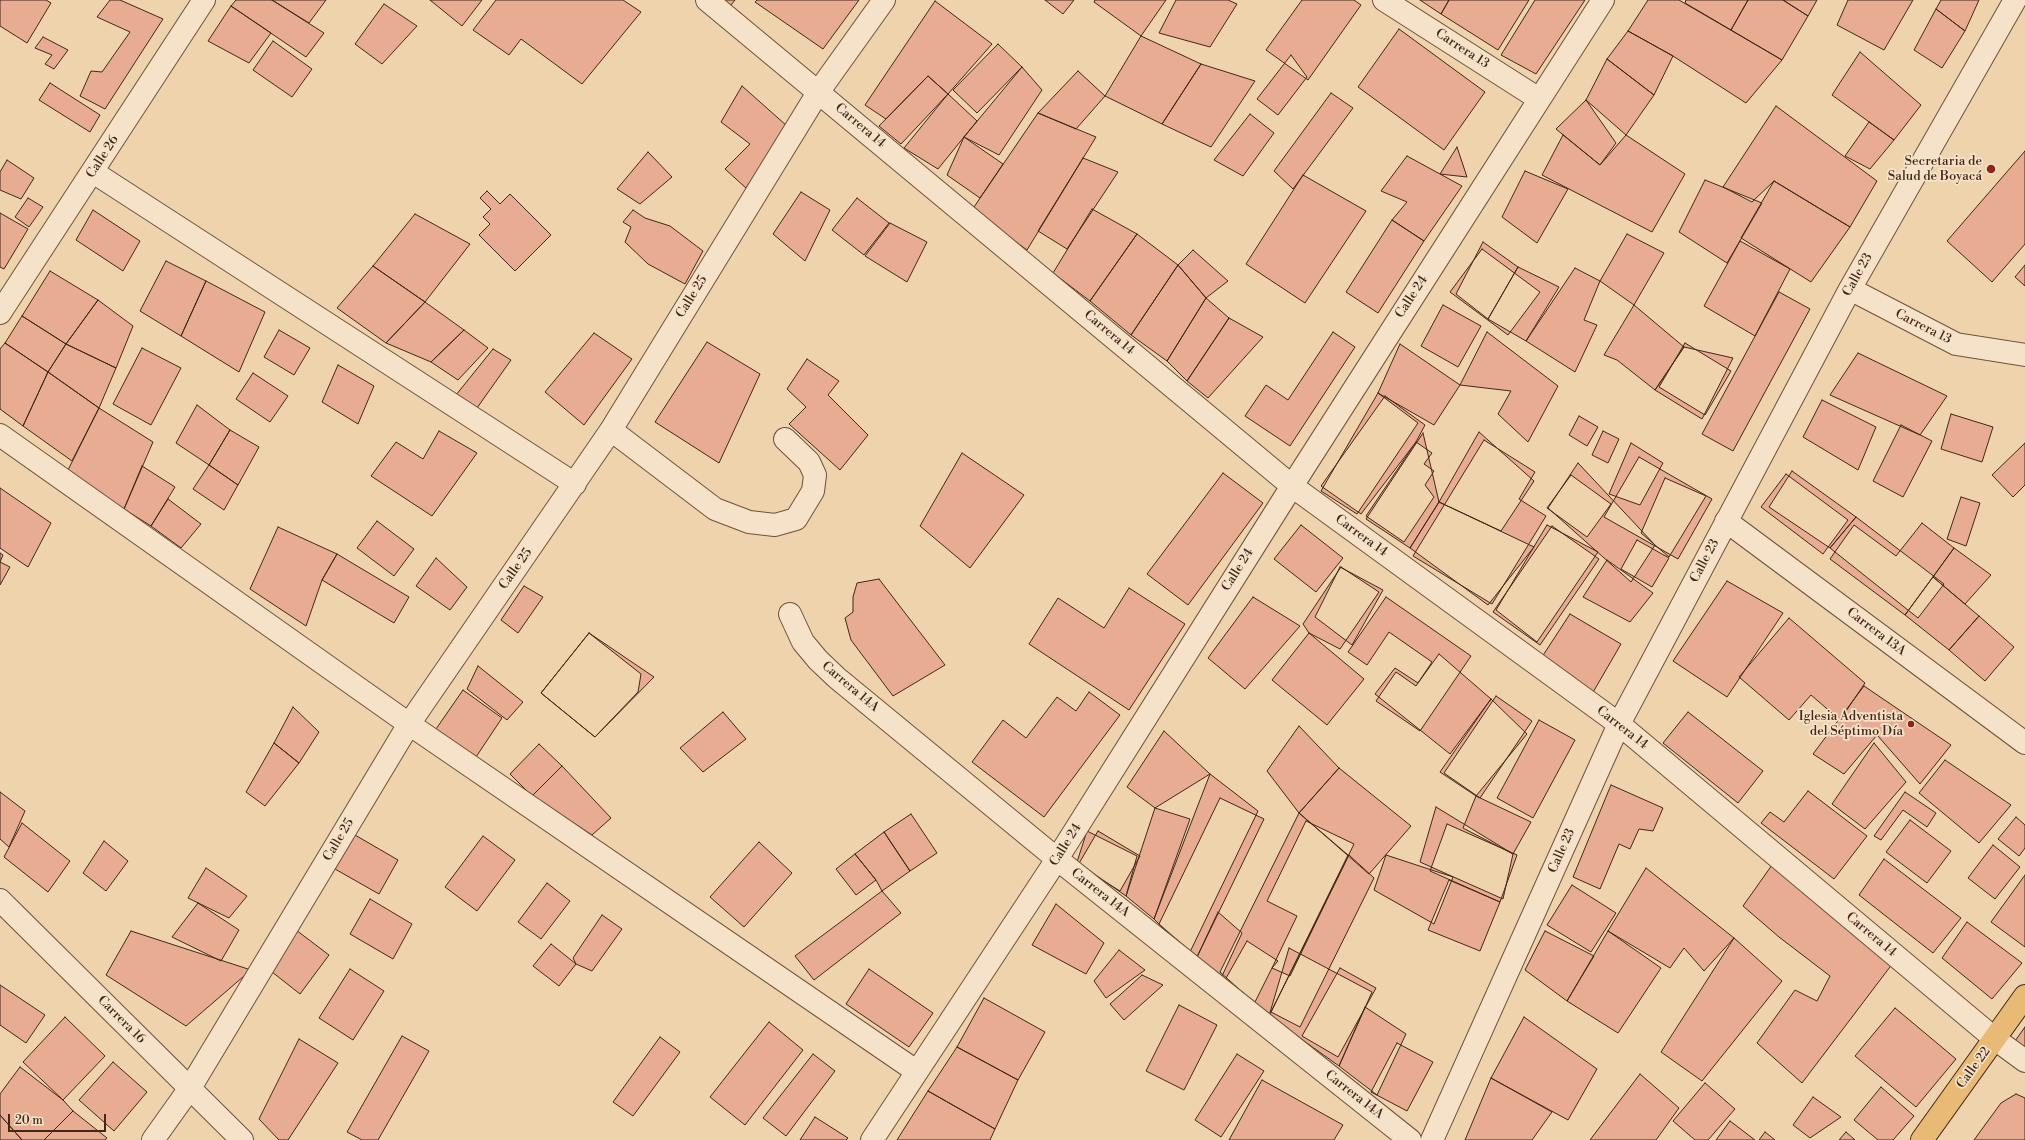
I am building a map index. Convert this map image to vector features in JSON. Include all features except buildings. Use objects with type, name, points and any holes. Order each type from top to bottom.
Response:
[{"type":"main road","name":"Calle 22","points":[[1922,1140],[2025,996]]},
{"type":"street","name":"Calle 26","points":[[0,313],[204,0]]},
{"type":"street","name":"Carrera 14","points":[[707,0],[819,91],[1292,486],[1619,724],[1995,1039],[2025,1061]]},
{"type":"street","name":"Calle 25","points":[[153,1140],[190,1088],[409,724],[611,430],[819,91],[884,0]]},
{"type":"street","name":"Carrera 13","points":[[1384,0],[1539,99]]},
{"type":"street","name":"Calle 24","points":[[872,1140],[1057,859],[1292,486],[1603,0]]},
{"type":"street","name":"Calle 23","points":[[1432,1140],[1619,724],[1850,289],[2015,0]]},
{"type":"street","points":[[93,172],[574,484]]},
{"type":"street","name":"Carrera 13","points":[[1850,289],[1956,344],[2025,355]]},
{"type":"street","points":[[611,430],[715,509],[749,522],[775,525],[796,519],[813,491],[815,475],[809,462],[785,439]]},
{"type":"street","points":[[0,435],[409,724],[916,1071]]},
{"type":"street","name":"Carrera 13A","points":[[1726,521],[2025,743]]},
{"type":"street","name":"Carrera 14A","points":[[790,614],[803,642],[818,660],[1057,859],[1410,1140]]},
{"type":"street","name":"Carrera 16","points":[[0,900],[242,1140]]},
{"type":"place","name":"Secretaria de Salud de Boyacá","points":[[1991,169]]},
{"type":"place","name":"Iglesia Adventista del Séptimo Día","points":[[1911,724]]}]
